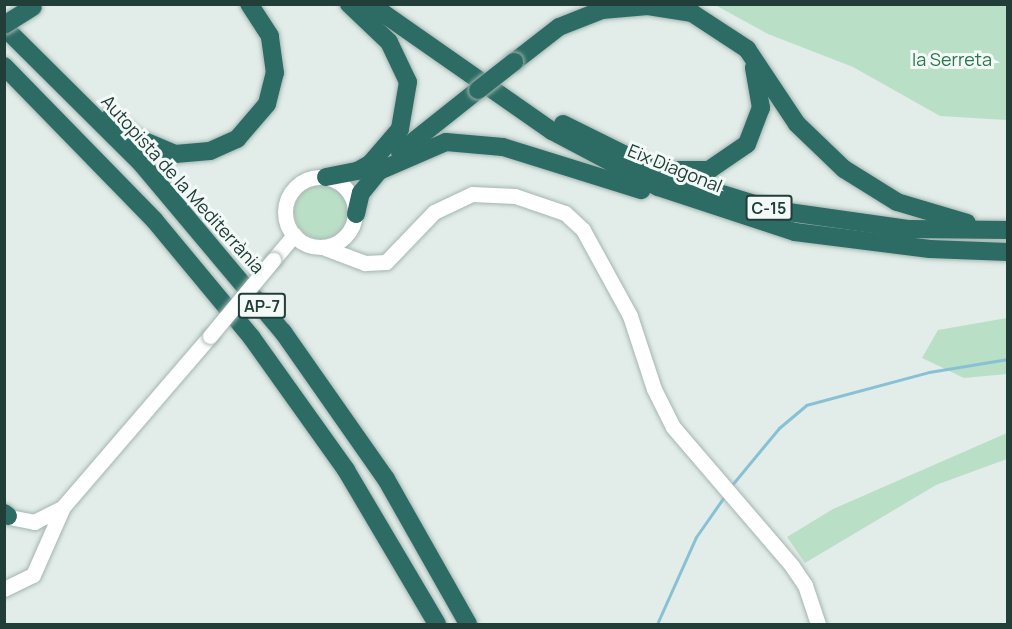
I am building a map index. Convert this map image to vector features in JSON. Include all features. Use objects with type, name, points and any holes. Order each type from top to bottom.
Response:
[{"type":"highway","points":[[4,12],[135,137],[163,150],[195,154],[237,139],[267,104],[275,56],[270,36],[249,4]]},
{"type":"highway","points":[[350,4],[395,51],[408,82],[400,129],[374,168],[361,193],[354,220]]},
{"type":"highway","name":"Eix Diagonal","points":[[370,4],[592,155],[658,187],[775,228],[894,245],[1008,252]]},
{"type":"highway","name":"Eix Diagonal","points":[[382,4],[600,144],[697,188],[774,210],[910,229],[1008,228]]},
{"type":"highway","points":[[374,168],[514,63],[589,19],[608,4]]},
{"type":"highway","points":[[690,4],[747,49],[812,140],[860,180],[935,216],[1008,228]]},
{"type":"highway","points":[[4,26],[36,5]]},
{"type":"highway","points":[[589,19],[669,6],[716,24]]},
{"type":"highway","points":[[589,19],[646,17],[709,30],[747,58],[762,96],[760,118],[747,144],[709,171],[672,171],[600,144]]},
{"type":"highway","name":"Autopista de la Mediterrània","points":[[4,26],[141,164],[284,332],[386,479],[468,624]]},
{"type":"highway","name":"AP-7","points":[[4,66],[155,221],[252,338],[346,470],[437,624]]},
{"type":"highway","points":[[327,177],[374,168],[433,145],[473,141],[775,228]]},
{"type":"street","points":[[365,263],[353,247],[354,220],[347,190],[327,177],[302,182],[289,195],[285,214],[294,235],[365,263],[389,260],[434,212],[472,194],[515,196],[565,213],[583,230],[630,316],[661,407],[712,474],[805,585],[818,624]]},
{"type":"street","points":[[325,248],[341,241],[354,220]]},
{"type":"street","points":[[4,589],[27,582],[63,507],[294,235]]},
{"type":"street","points":[[10,517],[39,521],[63,507]]},
{"type":"street","points":[[10,517],[41,550]]},
{"type":"green space","name":"la Serreta","points":[[715,5],[1007,5],[1007,120],[940,116],[853,67],[768,34]]},
{"type":"green space","points":[[316,185],[326,185],[340,193],[346,202],[348,212],[346,222],[340,231],[326,239],[316,239],[299,227],[294,217],[294,207],[306,190]]},
{"type":"green space","points":[[1007,318],[1007,374],[964,378],[922,358],[938,330]]},
{"type":"green space","points":[[1007,433],[1007,459],[936,485],[805,563],[787,537],[833,509]]},
{"type":"waterway","points":[[731,486],[779,428],[806,405],[929,372],[1008,359]]},
{"type":"waterway","points":[[657,624],[696,537],[726,494]]}]
